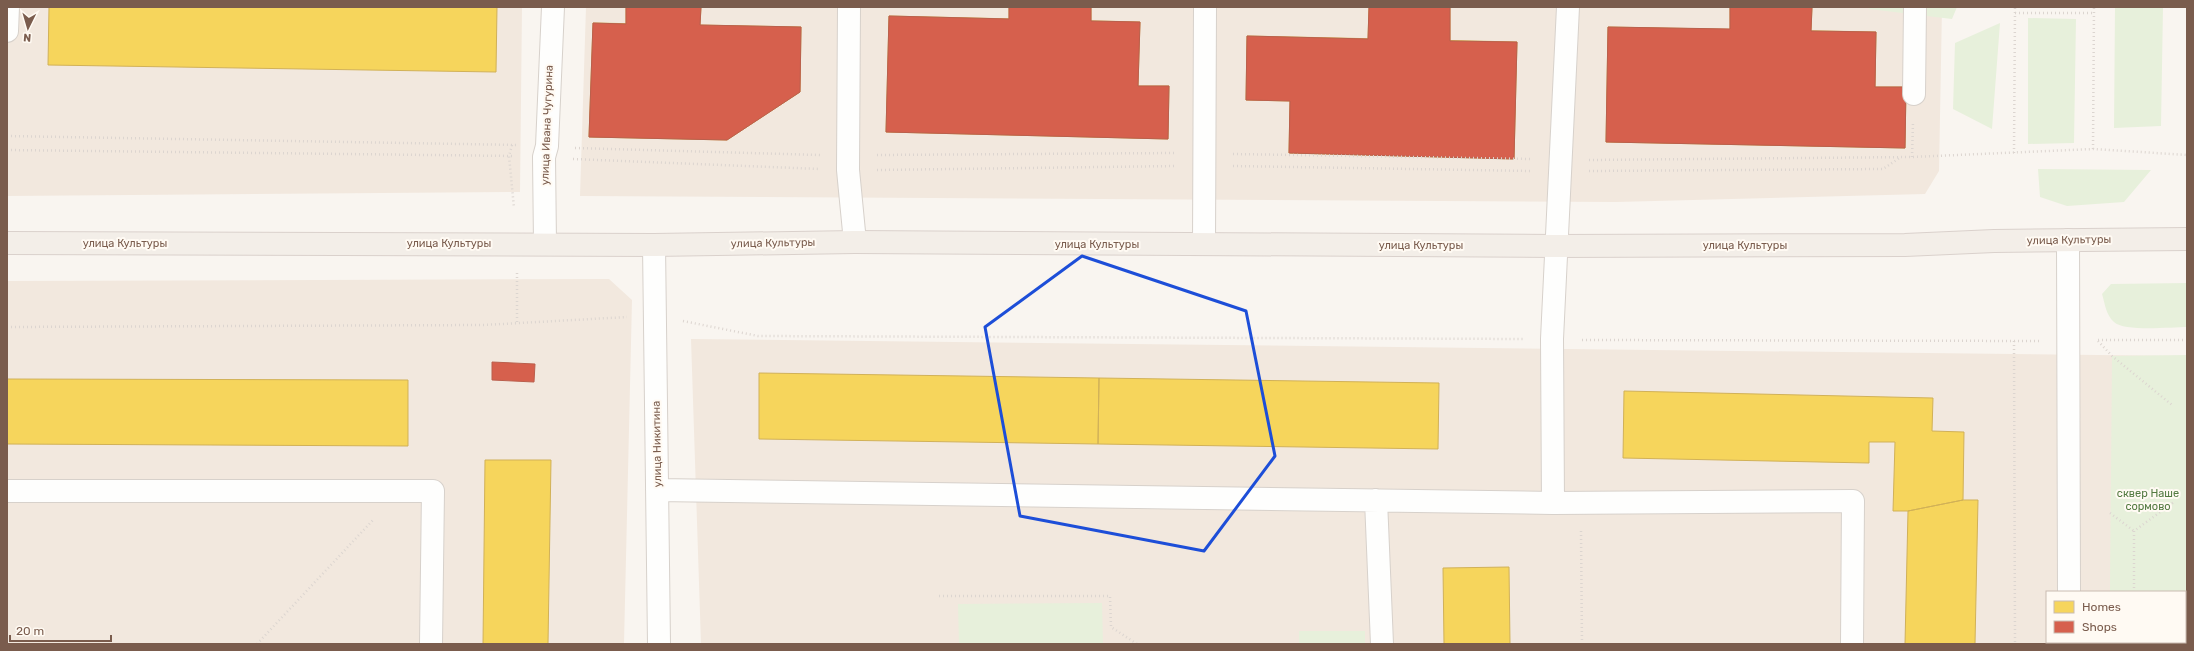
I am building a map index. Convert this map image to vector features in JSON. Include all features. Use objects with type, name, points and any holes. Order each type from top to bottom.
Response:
[{"type":"main road","name":"улица Культуры","points":[[7,243],[654,244],[855,242],[1556,246],[1897,245],[2068,240],[2187,239]]},
{"type":"street","points":[[7,31],[8,7]]},
{"type":"street","name":"улица Ивана Чугурина","points":[[545,244],[546,151],[552,7]]},
{"type":"street","points":[[849,7],[848,163],[855,242]]},
{"type":"street","points":[[1204,244],[1203,159],[1205,7]]},
{"type":"street","points":[[1554,503],[1552,339],[1568,7]]},
{"type":"street","points":[[1914,94],[1915,7]]},
{"type":"street","points":[[2068,240],[2069,591]]},
{"type":"street","name":"улица Никитина","points":[[654,244],[659,644]]},
{"type":"street","points":[[657,490],[1554,503],[1853,501],[1852,644]]},
{"type":"street","points":[[7,491],[433,491],[431,644]]},
{"type":"street","points":[[1376,500],[1382,644]]},
{"type":"path","points":[[2014,153],[2015,7]]},
{"type":"path","points":[[2093,150],[2094,7]]},
{"type":"path","points":[[2015,13],[2094,13]]},
{"type":"path","points":[[1912,157],[1914,94]]},
{"type":"path","points":[[7,136],[546,151],[594,160],[848,163],[1203,159],[1561,166],[1882,169],[1901,157]]},
{"type":"path","points":[[7,150],[596,150],[848,163],[1203,159],[1561,166],[1912,157],[2093,150],[2187,155]]},
{"type":"path","points":[[7,327],[497,325],[655,315],[758,336],[2014,342],[2187,340]]},
{"type":"path","points":[[2098,340],[2112,356],[2172,405]]},
{"type":"path","points":[[2014,342],[2015,644]]},
{"type":"path","points":[[257,644],[401,491]]},
{"type":"path","points":[[2134,531],[2174,502]]},
{"type":"path","points":[[1581,503],[1582,644]]},
{"type":"path","points":[[2110,513],[2134,531]]},
{"type":"path","points":[[2134,531],[2134,591]]},
{"type":"path","points":[[940,596],[1110,596],[1111,627],[1136,644]]},
{"type":"highlighted area","points":[[1082,256],[1246,311],[1275,456],[1204,551],[1020,516],[985,327]]},
{"type":"shaded area","points":[[7,7],[522,7],[520,192],[7,196]]},
{"type":"shaded area","points":[[586,7],[1942,7],[1939,171],[1925,194],[1616,202],[580,196]]},
{"type":"shaded area","points":[[609,279],[632,300],[624,644],[7,644],[7,281]]},
{"type":"shaded area","points":[[691,339],[2187,356],[2187,644],[701,644]]},
{"type":"green space","points":[[1869,7],[1957,7],[1952,19],[1869,9]]},
{"type":"green space","points":[[2115,7],[2163,7],[2161,126],[2114,128]]},
{"type":"green space","points":[[2028,18],[2076,19],[2074,143],[2028,144]]},
{"type":"green space","points":[[2000,23],[1992,129],[1953,109],[1955,43]]},
{"type":"green space","points":[[2038,169],[2151,170],[2124,202],[2067,206],[2040,197]]},
{"type":"green space","points":[[2187,283],[2187,327],[2137,328],[2119,325],[2109,316],[2102,294],[2111,284]]},
{"type":"green space","name":"сквер Наше сормово","points":[[2187,355],[2187,644],[2110,644],[2186,643],[2186,591],[2110,591],[2112,356]]},
{"type":"green space","points":[[1102,603],[1103,644],[959,644],[958,604]]},
{"type":"green space","points":[[1299,631],[1365,631],[1365,644],[1299,644]]},
{"type":"building: Homes","points":[[49,7],[497,7],[496,72],[48,65]]},
{"type":"building: Homes","points":[[626,7],[701,7],[700,25],[626,24]]},
{"type":"building: Homes","points":[[1009,7],[1091,7],[1091,21],[1009,19]]},
{"type":"building: Homes","points":[[1369,7],[1450,7],[1450,41],[1368,39]]},
{"type":"building: Homes","points":[[1730,7],[1812,7],[1811,31],[1730,29]]},
{"type":"building: Homes","points":[[889,16],[1140,22],[1138,86],[1169,86],[1168,139],[886,132]]},
{"type":"building: Homes","points":[[593,23],[801,27],[800,92],[727,140],[589,137]]},
{"type":"building: Homes","points":[[1608,27],[1876,32],[1875,87],[1906,87],[1905,148],[1606,142]]},
{"type":"building: Homes","points":[[1247,36],[1517,42],[1514,159],[1289,153],[1290,101],[1246,100]]},
{"type":"building: Homes","points":[[759,373],[1099,378],[1098,444],[759,439]]},
{"type":"building: Homes","points":[[1099,378],[1439,383],[1438,449],[1098,444]]},
{"type":"building: Homes","points":[[7,379],[408,380],[408,446],[7,444]]},
{"type":"building: Homes","points":[[1624,391],[1933,398],[1932,431],[1964,432],[1963,500],[1908,511],[1893,511],[1895,442],[1869,442],[1869,463],[1623,458]]},
{"type":"building: Homes","points":[[485,460],[551,460],[548,644],[483,644]]},
{"type":"building: Homes","points":[[1963,500],[1978,500],[1975,644],[1905,644],[1908,511]]},
{"type":"building: Homes","points":[[1509,567],[1510,644],[1444,644],[1443,568]]},
{"type":"building: Shops","points":[[626,7],[701,7],[700,25],[801,27],[800,92],[727,140],[589,137],[593,23],[626,24]]},
{"type":"building: Shops","points":[[1009,7],[1091,7],[1091,21],[1140,22],[1138,86],[1169,86],[1168,139],[886,132],[889,16],[1009,19]]},
{"type":"building: Shops","points":[[1369,7],[1450,7],[1450,41],[1517,42],[1514,159],[1289,153],[1290,101],[1246,100],[1247,36],[1368,39]]},
{"type":"building: Shops","points":[[1730,7],[1812,7],[1811,31],[1876,32],[1875,87],[1906,87],[1905,148],[1606,142],[1608,27],[1730,29]]},
{"type":"building: Shops","points":[[492,362],[535,364],[534,382],[492,380]]}]
